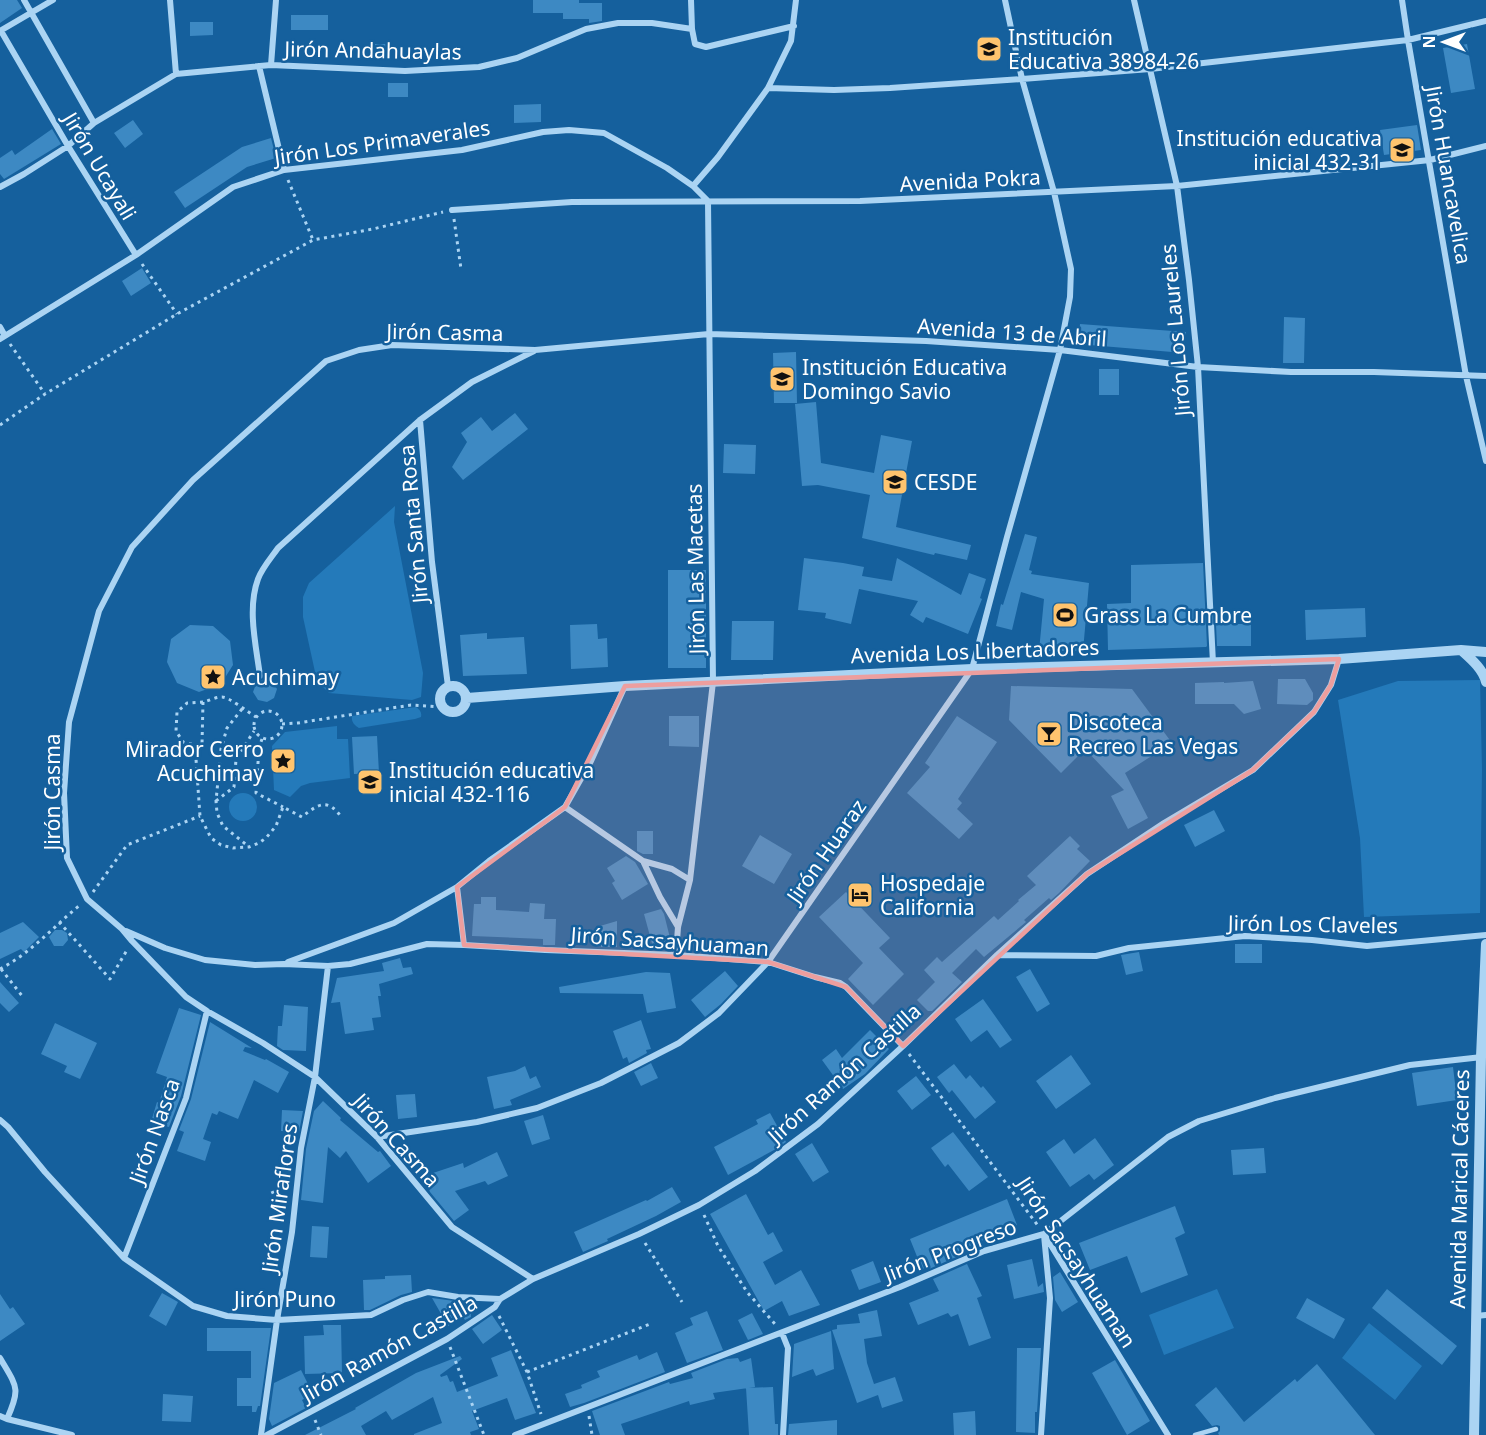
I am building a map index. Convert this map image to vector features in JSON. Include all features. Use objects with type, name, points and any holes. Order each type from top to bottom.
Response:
[{"type":"street","points":[[24,0],[94,123]]},
{"type":"street","points":[[1,31],[53,0]]},
{"type":"street","points":[[170,0],[176,74]]},
{"type":"street","points":[[271,65],[276,0]]},
{"type":"street","points":[[691,0],[695,44],[706,47],[794,26]]},
{"type":"street","points":[[708,201],[693,186],[718,158],[768,88],[791,41],[796,0]]},
{"type":"street","name":"Jirón Huaraz","points":[[377,1137],[477,1122],[537,1108],[601,1083],[679,1042],[719,1013],[768,962],[972,669],[1060,350],[1070,297],[1071,269],[1054,192],[1022,79],[1005,0]]},
{"type":"street","name":"Jirón Los Laureles","points":[[1134,0],[1177,186],[1189,280],[1198,367],[1213,663]]},
{"type":"street","name":"Jirón Huancavelica","points":[[1402,0],[1466,376],[1486,461]]},
{"type":"street","points":[[768,88],[834,90],[1150,69],[1408,40],[1486,21]]},
{"type":"street","name":"Jirón Andahuaylas","points":[[0,186],[24,174],[68,146],[94,123],[176,74],[271,65],[405,70],[479,67],[518,58],[586,29],[618,23],[652,23],[692,29]]},
{"type":"street","name":"Jirón Ucayali","points":[[1,31],[68,146],[136,255]]},
{"type":"street","points":[[259,66],[284,170]]},
{"type":"street","name":"Jirón Los Primaverales","points":[[2,338],[136,255],[233,187],[284,170],[462,150],[543,132],[568,130],[604,133],[667,168],[693,186]]},
{"type":"street","name":"Avenida Pokra","points":[[452,210],[572,202],[860,201],[1177,186],[1430,160],[1486,146]]},
{"type":"street","name":"Jirón Las Macetas","points":[[676,955],[678,927],[690,880],[713,682],[708,201]]},
{"type":"street","points":[[0,327],[2,338]]},
{"type":"street","name":"Avenida 13 de Abril","points":[[535,350],[709,334],[926,341],[1060,350],[1198,367],[1291,372],[1486,376]]},
{"type":"street","name":"Jirón Casma","points":[[533,1279],[452,1227],[377,1137],[315,1077],[186,997],[123,929],[87,899],[67,858],[64,793],[69,722],[99,610],[132,547],[193,480],[326,361],[358,350],[392,345],[535,350]]},
{"type":"street","name":"Jirón Santa Rosa","points":[[448,686],[432,562],[420,420],[472,382],[535,350]]},
{"type":"street","points":[[260,676],[253,597],[258,578],[266,563],[278,548],[420,420]]},
{"type":"street","points":[[1461,650],[1475,663],[1486,682]]},
{"type":"street","name":"Avenida Los Libertadores","points":[[467,699],[625,686],[972,669],[1213,663],[1461,650],[1486,652]]},
{"type":"street","name":"Jirón Ramón Castilla","points":[[267,1435],[447,1339],[495,1307],[500,1299],[533,1279],[639,1234],[699,1205],[755,1172],[818,1124],[997,955],[1087,874],[1164,823],[1253,770],[1314,712],[1331,685],[1339,658]]},
{"type":"street","points":[[452,685],[464,691],[467,699],[462,709],[452,713],[442,707],[440,695],[443,690],[452,685]]},
{"type":"street","points":[[285,964],[394,924],[457,887],[489,861],[565,807],[591,761],[625,686]]},
{"type":"street","points":[[565,807],[643,861],[672,869],[690,880]]},
{"type":"street","points":[[643,861],[660,897],[678,927]]},
{"type":"street","points":[[457,887],[464,945]]},
{"type":"street","name":"Jirón Sacsayhuaman","points":[[123,929],[165,948],[205,960],[255,965],[350,964],[427,944],[676,955],[768,962],[840,983],[903,1046]]},
{"type":"street","name":"Jirón Los Claveles","points":[[997,955],[1096,956],[1129,948],[1245,936],[1367,946],[1486,935]]},
{"type":"street","name":"Avenida Marical Cáceres","points":[[1474,1435],[1481,1316],[1486,944]]},
{"type":"street","name":"Jirón Miraflores","points":[[261,1435],[292,1232],[301,1148],[315,1077],[328,966]]},
{"type":"street","name":"Jirón Nasca","points":[[124,1258],[186,1098],[207,1011]]},
{"type":"street","name":"Jirón Progreso","points":[[515,1435],[900,1287],[984,1251],[1044,1234],[1168,1137],[1198,1121],[1275,1098],[1410,1065],[1483,1056]]},
{"type":"street","name":"Jirón Puno","points":[[0,1120],[124,1258],[193,1306],[227,1316],[277,1320],[371,1315],[403,1300],[428,1292],[458,1297],[500,1299]]},
{"type":"street","points":[[1041,1435],[1050,1298],[1044,1234]]},
{"type":"street","name":"Jirón Sacsayhuaman","points":[[1044,1234],[1168,1435]]},
{"type":"street","points":[[782,1333],[788,1348],[783,1435]]},
{"type":"street","points":[[0,1358],[16,1387],[15,1402],[7,1419]]},
{"type":"street","points":[[0,1416],[72,1435]]},
{"type":"lane","points":[[1195,1435],[1216,1429]]},
{"type":"path","points":[[284,170],[313,240]]},
{"type":"path","points":[[0,424],[45,394],[177,315],[313,240],[373,229],[452,210],[461,269]]},
{"type":"path","points":[[136,255],[177,315]]},
{"type":"path","points":[[2,338],[45,394]]},
{"type":"path","points":[[203,702],[202,744],[183,742],[176,731],[177,712],[188,703],[226,697],[256,717]]},
{"type":"path","points":[[282,724],[411,705],[442,707]]},
{"type":"path","points":[[242,709],[227,728],[221,749],[216,801],[217,813],[223,826],[249,847]]},
{"type":"path","points":[[268,711],[275,712],[282,724],[280,734],[272,740],[262,739],[257,735],[253,723],[261,712],[268,711]]},
{"type":"path","points":[[216,801],[234,788],[236,759],[254,731]]},
{"type":"path","points":[[262,739],[259,748],[256,793],[302,817],[315,806],[329,805],[335,807],[342,818]]},
{"type":"path","points":[[195,744],[200,816],[211,838],[220,845],[233,848],[249,847],[266,838],[276,826],[284,807]]},
{"type":"path","points":[[23,997],[0,969],[25,954],[87,899],[127,845],[200,816]]},
{"type":"path","points":[[59,922],[110,979],[132,941]]},
{"type":"path","name":"Jirón Sacsayhuaman","points":[[903,1046],[1044,1234]]},
{"type":"path","points":[[699,1205],[718,1246],[747,1292],[782,1333]]},
{"type":"path","points":[[639,1234],[682,1302]]},
{"type":"path","points":[[495,1307],[527,1372],[545,1425]]},
{"type":"path","points":[[527,1372],[650,1324]]},
{"type":"path","points":[[447,1339],[484,1435]]},
{"type":"path","points":[[587,1407],[592,1435]]},
{"type":"path","points":[[311,1411],[321,1435]]},
{"type":"highlighted area","points":[[1339,659],[1331,685],[1314,712],[1253,770],[1087,874],[903,1046],[846,987],[768,962],[464,945],[457,887],[565,807],[625,686]]},
{"type":"shaded area","points":[[395,506],[394,522],[423,673],[421,697],[412,700],[329,693],[317,681],[303,617],[303,597],[309,583]]},
{"type":"shaded area","points":[[1480,680],[1482,769],[1480,913],[1364,917],[1360,838],[1338,700],[1398,681]]},
{"type":"shaded area","points":[[416,707],[421,717],[415,719],[359,728],[352,720],[352,716]]},
{"type":"shaded area","points":[[337,726],[337,739],[348,739],[350,778],[310,783],[301,786],[290,797],[274,790],[272,746],[285,732]]},
{"type":"shaded area","points":[[243,793],[253,797],[257,807],[253,817],[243,821],[233,817],[229,807],[233,797]]},
{"type":"shaded area","points":[[1217,1289],[1234,1328],[1164,1355],[1149,1315]]},
{"type":"shaded area","points":[[1369,1323],[1422,1366],[1395,1400],[1342,1358]]},
{"type":"building","points":[[0,0],[17,0],[22,8],[0,23]]},
{"type":"building","points":[[533,0],[579,0],[579,3],[602,3],[602,21],[589,23],[589,19],[563,19],[563,13],[533,13]]},
{"type":"building","points":[[291,15],[328,15],[328,30],[291,30]]},
{"type":"building","points":[[190,22],[213,22],[213,35],[190,36]]},
{"type":"building","points":[[371,44],[388,44],[388,57],[371,57]]},
{"type":"building","points":[[1467,44],[1475,89],[1451,93],[1443,48]]},
{"type":"building","points":[[388,83],[408,83],[408,97],[388,97]]},
{"type":"building","points":[[541,104],[541,122],[514,123],[514,105]]},
{"type":"building","points":[[133,120],[143,134],[125,148],[114,133]]},
{"type":"building","points":[[1417,125],[1421,150],[1384,155],[1380,130]]},
{"type":"building","points":[[52,129],[61,144],[4,179],[0,174],[0,158],[12,150],[15,155]]},
{"type":"building","points":[[271,138],[276,158],[247,167],[185,208],[174,192],[242,147]]},
{"type":"building","points":[[142,268],[151,283],[131,296],[122,281]]},
{"type":"building","points":[[1284,317],[1305,318],[1304,363],[1283,363]]},
{"type":"building","points":[[1080,324],[1186,332],[1184,353],[1078,344]]},
{"type":"building","points":[[796,352],[797,403],[774,403],[773,353]]},
{"type":"building","points":[[1099,369],[1119,369],[1119,395],[1099,395]]},
{"type":"building","points":[[816,402],[821,463],[874,473],[881,435],[912,441],[896,527],[971,545],[967,560],[935,553],[934,555],[862,538],[870,495],[818,485],[802,486],[795,404]]},
{"type":"building","points":[[515,413],[528,429],[463,480],[452,467],[467,442],[461,433],[481,417],[492,431]]},
{"type":"building","points":[[724,444],[756,445],[755,474],[723,473]]},
{"type":"building","points":[[1025,534],[1037,537],[1029,570],[1032,571],[1031,574],[1089,583],[1083,651],[1039,651],[1044,599],[1021,592],[1012,630],[996,626],[1001,604],[1003,605]]},
{"type":"building","points":[[804,558],[864,567],[862,576],[892,581],[897,558],[961,595],[969,573],[986,579],[980,598],[982,599],[968,634],[926,617],[923,623],[910,615],[918,601],[859,589],[851,624],[825,618],[826,613],[798,610]]},
{"type":"building","points":[[1203,563],[1206,647],[1108,650],[1107,604],[1131,603],[1131,565]]},
{"type":"building","points":[[668,570],[706,570],[706,668],[668,668]]},
{"type":"building","points":[[1365,608],[1366,637],[1306,640],[1305,610]]},
{"type":"building","points":[[732,621],[774,621],[773,660],[731,660]]},
{"type":"building","points":[[597,624],[598,639],[607,638],[608,667],[571,669],[570,625]]},
{"type":"building","points":[[1216,624],[1251,624],[1251,646],[1217,646]]},
{"type":"building","points":[[190,625],[213,626],[230,641],[233,665],[221,684],[199,692],[177,683],[167,662],[171,639]]},
{"type":"building","points":[[487,633],[487,639],[524,637],[527,674],[463,676],[460,635]]},
{"type":"building","points":[[264,679],[272,681],[277,689],[274,698],[267,702],[258,700],[253,692],[256,684]]},
{"type":"building","points":[[1278,679],[1305,679],[1313,693],[1313,700],[1307,705],[1277,704]]},
{"type":"building","points":[[1253,681],[1261,709],[1244,714],[1234,704],[1195,704],[1195,683]]},
{"type":"building","points":[[1011,686],[1132,689],[1172,743],[1125,773],[1148,818],[1128,829],[1111,796],[1124,790],[1085,749],[1061,773],[1009,720]]},
{"type":"building","points":[[669,716],[699,716],[699,747],[669,746]]},
{"type":"building","points":[[957,716],[997,742],[958,799],[962,803],[957,809],[973,824],[959,839],[907,793],[930,767],[925,763]]},
{"type":"building","points":[[377,736],[379,773],[354,774],[352,737]]},
{"type":"building","points":[[1214,810],[1225,831],[1195,847],[1184,825]]},
{"type":"building","points":[[637,831],[653,831],[653,854],[643,854],[637,851]]},
{"type":"building","points":[[760,835],[792,854],[774,884],[742,866]]},
{"type":"building","points":[[1070,836],[1080,846],[1077,849],[1090,861],[1059,893],[1051,900],[1049,898],[1024,920],[1026,922],[984,957],[976,949],[952,973],[962,982],[932,1011],[928,1011],[917,1000],[935,982],[924,970],[937,957],[942,962],[994,916],[998,920],[1019,901],[1036,885],[1027,876]]},
{"type":"building","points":[[626,856],[635,862],[648,884],[622,900],[612,883],[615,881],[607,868]]},
{"type":"building","points":[[846,892],[890,938],[879,948],[904,974],[873,1005],[848,979],[863,963],[819,917]]},
{"type":"building","points":[[481,897],[496,897],[496,910],[529,912],[530,903],[545,904],[544,919],[556,919],[555,945],[543,945],[543,939],[472,936],[474,904],[481,904]]},
{"type":"building","points":[[661,909],[671,942],[653,947],[644,914]]},
{"type":"building","points":[[617,921],[617,947],[601,947],[600,926]]},
{"type":"building","points":[[23,922],[39,937],[24,952],[21,949],[0,959],[0,933]]},
{"type":"building","points":[[55,930],[67,933],[68,940],[63,946],[54,946],[49,937]]},
{"type":"building","points":[[1235,944],[1262,944],[1262,963],[1235,963]]},
{"type":"building","points":[[1139,952],[1143,971],[1126,975],[1121,955]]},
{"type":"building","points":[[400,958],[403,968],[411,967],[413,974],[379,984],[381,1017],[372,1018],[374,1030],[345,1034],[340,1002],[331,1003],[337,978],[384,971],[382,963]]},
{"type":"building","points":[[1030,969],[1050,1004],[1037,1012],[1016,977]]},
{"type":"building","points":[[725,971],[738,986],[705,1017],[691,1000]]},
{"type":"building","points":[[646,972],[670,973],[676,1008],[647,1013],[643,994],[560,993],[559,987]]},
{"type":"building","points":[[0,982],[19,1003],[9,1012],[0,1003]]},
{"type":"building","points":[[983,999],[1012,1040],[1000,1048],[987,1030],[971,1042],[955,1019]]},
{"type":"building","points":[[284,1005],[308,1007],[306,1051],[283,1050],[277,1046],[278,1026],[282,1026]]},
{"type":"building","points":[[179,1008],[201,1015],[181,1096],[169,1127],[151,1122],[167,1077],[156,1073]]},
{"type":"building","points":[[641,1020],[651,1049],[646,1050],[647,1053],[629,1063],[627,1057],[623,1059],[613,1031]]},
{"type":"building","points":[[210,1022],[252,1048],[245,1047],[243,1051],[266,1059],[289,1072],[278,1093],[254,1080],[238,1119],[219,1111],[217,1115],[212,1113],[203,1139],[211,1142],[205,1161],[177,1151],[184,1132],[179,1130],[191,1099]]},
{"type":"building","points":[[55,1023],[97,1043],[80,1079],[64,1072],[67,1066],[41,1054]]},
{"type":"building","points":[[870,1030],[889,1049],[865,1074],[843,1089],[822,1060],[836,1049],[842,1058]]},
{"type":"building","points":[[1071,1055],[1091,1084],[1056,1109],[1036,1081]]},
{"type":"building","points":[[651,1063],[658,1078],[641,1086],[634,1072]]},
{"type":"building","points":[[954,1064],[966,1079],[970,1075],[981,1088],[983,1086],[996,1102],[975,1119],[952,1090],[949,1093],[937,1077]]},
{"type":"building","points":[[525,1066],[530,1079],[536,1076],[541,1087],[510,1100],[512,1105],[494,1109],[487,1077],[515,1071]]},
{"type":"building","points":[[1453,1067],[1457,1100],[1417,1106],[1412,1073]]},
{"type":"building","points":[[916,1076],[931,1095],[912,1110],[897,1091]]},
{"type":"building","points":[[415,1094],[417,1117],[398,1119],[396,1095]]},
{"type":"building","points":[[323,1101],[341,1118],[340,1120],[378,1152],[380,1151],[391,1166],[368,1183],[346,1151],[340,1158],[328,1147],[323,1203],[301,1200],[306,1149],[314,1111]]},
{"type":"building","points":[[282,1110],[303,1111],[299,1132],[281,1131]]},
{"type":"building","points":[[770,1113],[786,1142],[728,1175],[714,1147],[758,1124],[756,1120]]},
{"type":"building","points":[[543,1115],[550,1139],[532,1145],[524,1121]]},
{"type":"building","points":[[953,1132],[988,1177],[969,1191],[948,1164],[945,1167],[931,1148]]},
{"type":"building","points":[[1095,1138],[1114,1165],[1094,1180],[1089,1174],[1070,1187],[1046,1152],[1064,1139],[1074,1154]]},
{"type":"building","points":[[812,1143],[829,1172],[813,1182],[795,1154]]},
{"type":"building","points":[[1264,1148],[1266,1173],[1233,1175],[1231,1150]]},
{"type":"building","points":[[497,1152],[508,1176],[488,1185],[485,1181],[455,1191],[469,1210],[454,1221],[430,1192],[424,1176],[463,1163],[464,1168]]},
{"type":"building","points":[[672,1187],[681,1202],[583,1252],[574,1232],[647,1201]]},
{"type":"building","points":[[746,1194],[768,1235],[773,1232],[783,1251],[763,1262],[775,1285],[801,1270],[820,1305],[789,1316],[782,1301],[764,1311],[710,1214]]},
{"type":"building","points":[[1007,1199],[1017,1225],[961,1250],[963,1254],[929,1269],[928,1267],[922,1269],[910,1239]]},
{"type":"building","points":[[1175,1206],[1185,1233],[1175,1238],[1188,1275],[1141,1293],[1127,1256],[1090,1270],[1079,1243]]},
{"type":"building","points":[[312,1226],[329,1227],[327,1258],[310,1257]]},
{"type":"building","points":[[1032,1259],[1038,1287],[1043,1283],[1044,1292],[1014,1299],[1007,1265]]},
{"type":"building","points":[[873,1261],[881,1282],[859,1290],[851,1270]]},
{"type":"building","points":[[967,1264],[982,1296],[977,1298],[991,1338],[969,1346],[958,1314],[951,1317],[948,1313],[918,1325],[909,1303],[939,1291],[933,1279]]},
{"type":"building","points":[[1060,1272],[1078,1302],[1062,1312],[1055,1300],[1053,1277]]},
{"type":"building","points":[[411,1275],[412,1292],[370,1310],[364,1310],[363,1280]]},
{"type":"building","points":[[1387,1289],[1457,1346],[1442,1365],[1372,1308]]},
{"type":"building","points":[[162,1293],[178,1302],[166,1326],[149,1316]]},
{"type":"building","points":[[0,1294],[10,1309],[13,1307],[25,1324],[0,1341]]},
{"type":"building","points":[[432,1298],[470,1303],[471,1317],[465,1320],[463,1317],[448,1326]]},
{"type":"building","points":[[1307,1298],[1345,1319],[1334,1339],[1296,1318]]},
{"type":"building","points":[[877,1310],[882,1336],[864,1339],[867,1363],[874,1384],[895,1377],[903,1401],[882,1408],[878,1395],[857,1403],[832,1330],[837,1329],[837,1325],[860,1323],[858,1314]]},
{"type":"building","points":[[707,1311],[723,1350],[687,1363],[675,1333],[693,1325],[690,1318]]},
{"type":"building","points":[[752,1313],[763,1334],[748,1340],[738,1320]]},
{"type":"building","points":[[492,1315],[502,1330],[483,1344],[472,1329]]},
{"type":"building","points":[[323,1325],[341,1325],[342,1373],[305,1374],[304,1336],[324,1335]]},
{"type":"building","points":[[207,1328],[271,1328],[260,1406],[256,1412],[252,1412],[252,1406],[237,1406],[237,1378],[251,1378],[251,1351],[207,1351]]},
{"type":"building","points":[[831,1331],[834,1369],[816,1376],[813,1369],[792,1377],[794,1344]]},
{"type":"building","points":[[1017,1348],[1041,1348],[1035,1433],[1016,1432]]},
{"type":"building","points":[[511,1350],[536,1413],[515,1420],[507,1398],[472,1411],[479,1429],[470,1432],[471,1435],[414,1435],[442,1423],[433,1397],[392,1420],[386,1411],[361,1426],[366,1435],[305,1435],[356,1409],[416,1373],[460,1356],[462,1359],[440,1375],[441,1377],[447,1375],[450,1382],[453,1381],[457,1392],[498,1376],[491,1358]]},
{"type":"building","points":[[657,1352],[665,1372],[570,1407],[565,1394],[582,1388],[581,1385],[600,1377],[597,1371],[637,1355],[639,1360]]},
{"type":"building","points":[[738,1358],[740,1362],[751,1358],[755,1387],[713,1393],[715,1399],[690,1405],[689,1401],[621,1424],[625,1435],[600,1435],[592,1411],[669,1382],[670,1384],[693,1378],[691,1373],[727,1359]]},
{"type":"building","points":[[1115,1360],[1150,1421],[1127,1435],[1092,1373]]},
{"type":"building","points":[[1317,1364],[1375,1435],[1219,1435],[1220,1426],[1212,1426],[1195,1405],[1216,1387],[1244,1422],[1295,1379],[1297,1382]]},
{"type":"building","points":[[301,1370],[313,1394],[302,1400],[306,1408],[272,1426],[269,1419],[274,1383]]},
{"type":"building","points":[[773,1387],[775,1424],[778,1424],[778,1435],[749,1435],[746,1388]]},
{"type":"building","points":[[163,1394],[193,1396],[191,1422],[162,1421]]},
{"type":"building","points":[[975,1411],[976,1435],[954,1435],[953,1413]]},
{"type":"building","points":[[837,1420],[837,1435],[788,1435],[789,1424]]},
{"type":"place","name":"Institución Educativa 38984-26","points":[[989,49]]},
{"type":"place","name":"Institución educativa inicial 432-31","points":[[1402,150]]},
{"type":"place","name":"Institución Educativa Domingo Savio","points":[[782,379]]},
{"type":"place","name":"CESDE","points":[[895,482]]},
{"type":"place","name":"Grass La Cumbre","points":[[1065,615]]},
{"type":"place","name":"Acuchimay","points":[[213,677]]},
{"type":"place","name":"Discoteca Recreo Las Vegas","points":[[1049,734]]},
{"type":"place","name":"Mirador Cerro Acuchimay","points":[[283,761]]},
{"type":"place","name":"Institución educativa inicial 432-116","points":[[370,782]]},
{"type":"place","name":"Hospedaje California","points":[[860,895]]}]
